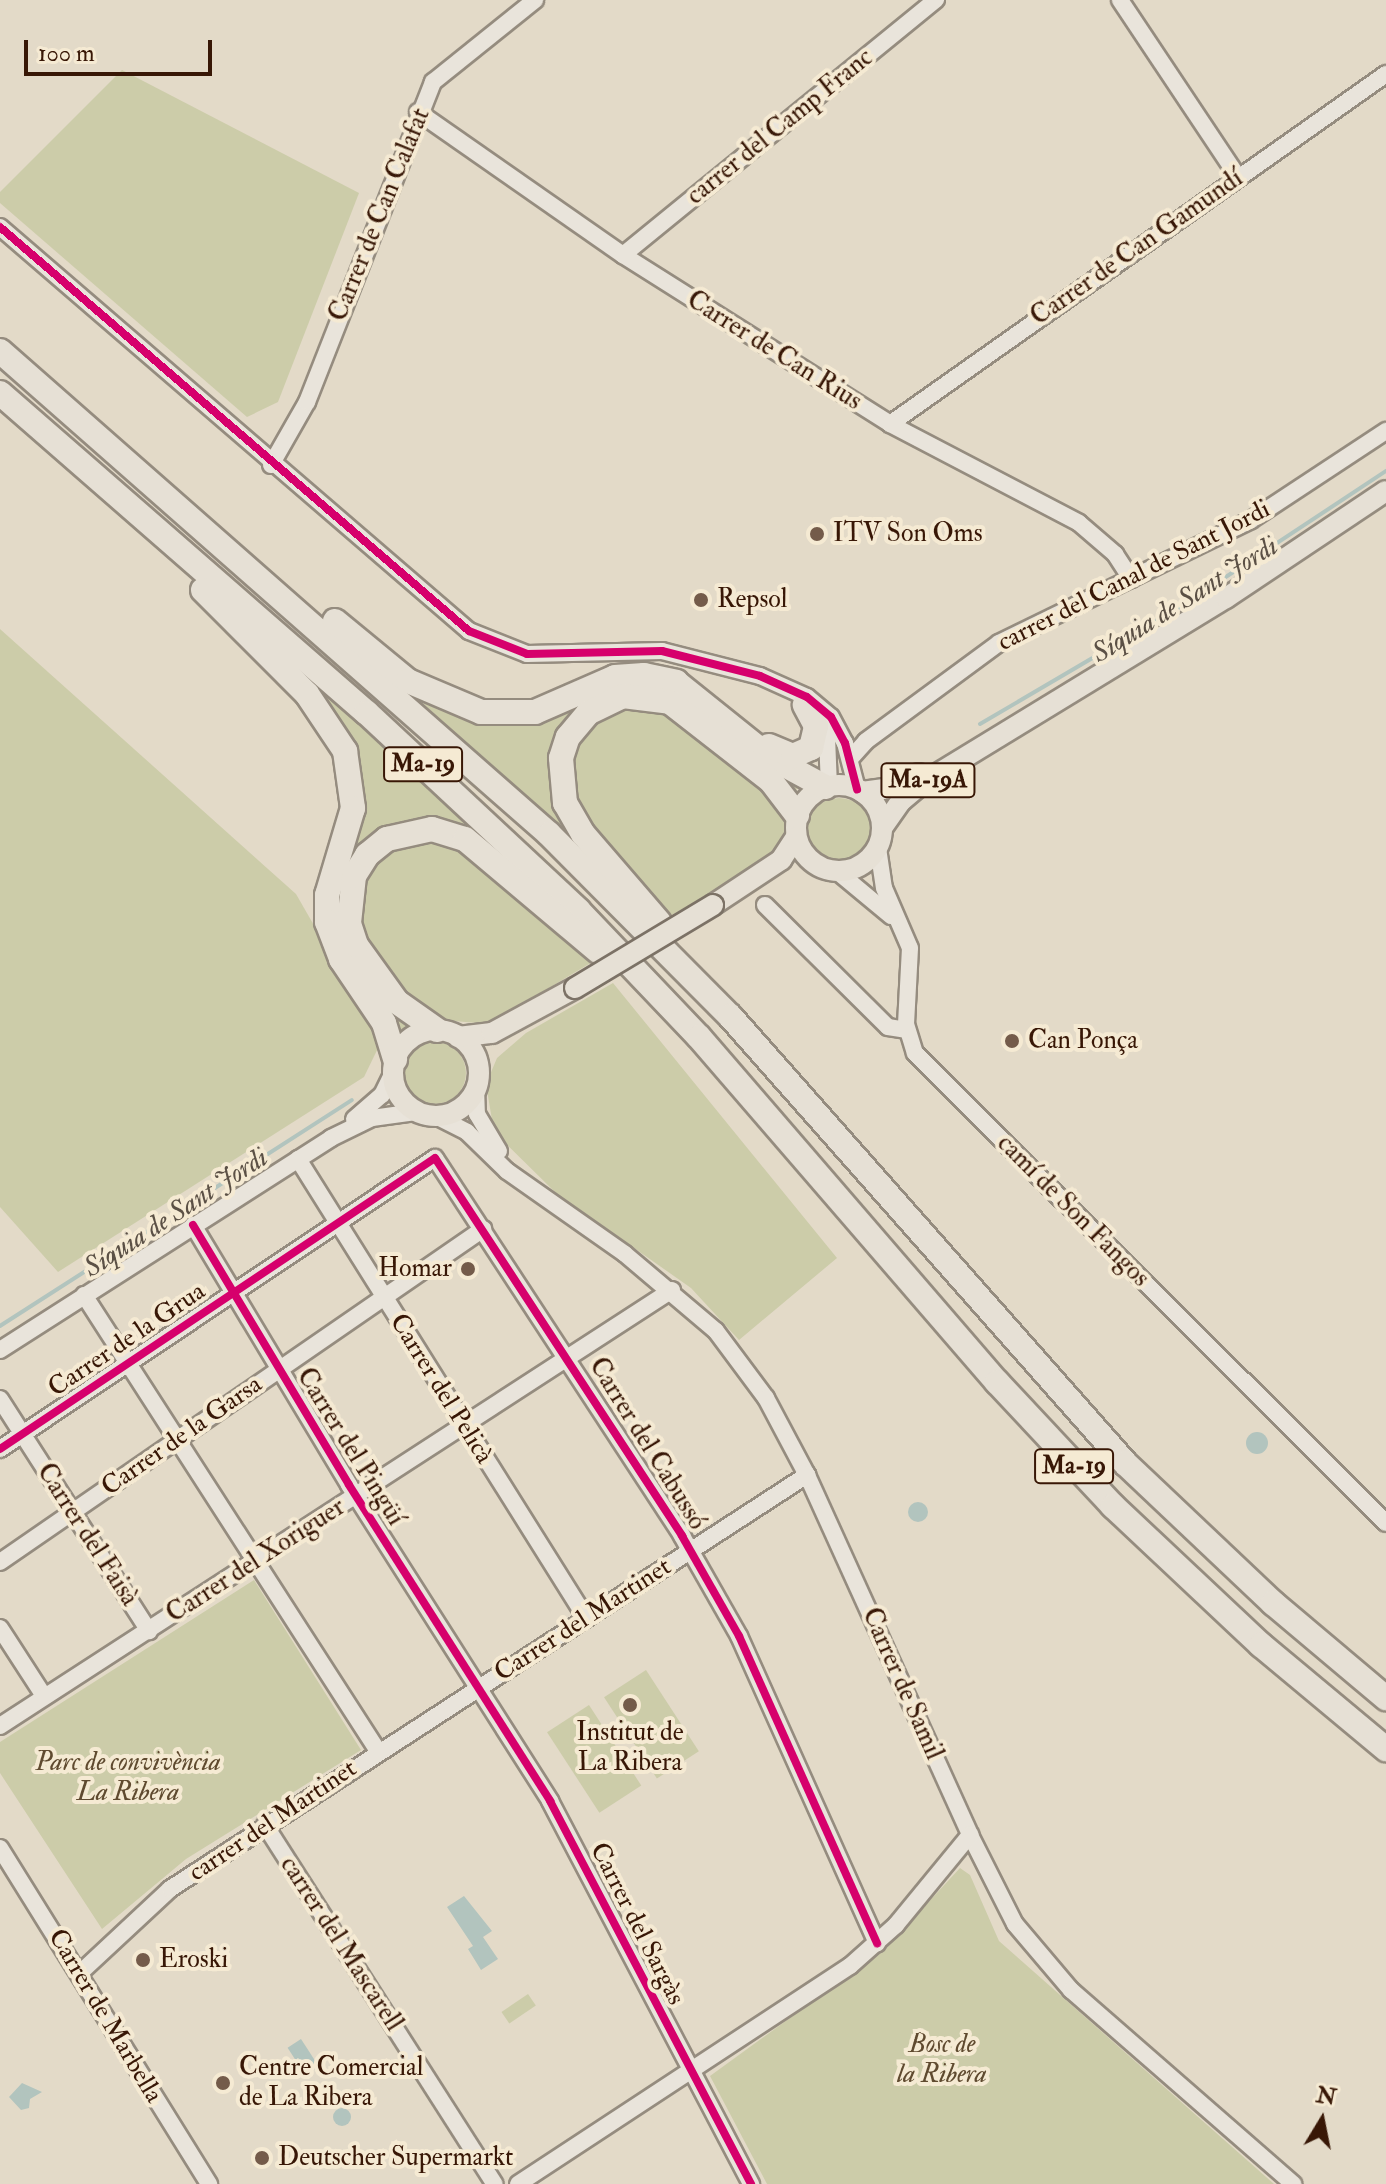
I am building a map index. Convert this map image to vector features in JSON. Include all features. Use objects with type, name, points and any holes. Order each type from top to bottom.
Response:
[{"type":"highway","name":"Ma-19","points":[[0,351],[500,788],[730,1016],[1125,1463],[1273,1603],[1386,1698]]},
{"type":"highway","name":"Ma-19","points":[[0,393],[467,805],[699,1037],[982,1364],[1113,1506],[1261,1645],[1386,1749]]},
{"type":"highway","points":[[163,491],[208,516],[408,681],[444,699],[481,712],[519,715],[558,705],[615,677],[644,675],[687,688],[783,766],[827,787]]},
{"type":"highway","points":[[129,508],[154,543],[307,694],[339,739],[349,765],[353,808],[327,895],[327,922],[341,959],[384,1023],[394,1065]]},
{"type":"highway","points":[[730,1016],[715,987],[575,824],[561,792],[564,746],[580,720],[599,705],[623,696],[660,698],[697,720],[771,781],[797,826]]},
{"type":"highway","points":[[734,728],[781,754],[803,754],[816,732],[805,705]]},
{"type":"highway","points":[[448,1033],[405,1011],[383,985],[356,945],[347,910],[354,876],[367,855],[398,833],[421,829],[455,834],[476,846],[605,957],[669,1021],[699,1037]]},
{"type":"main road","name":"Ma-19A","points":[[880,838],[908,793],[984,743],[1226,598],[1386,491]]},
{"type":"main road","name":"Ma-19A","points":[[860,791],[896,786],[984,743]]},
{"type":"main road","points":[[532,1014],[490,1049],[464,1106],[426,1114],[401,1098],[394,1065],[412,1037],[492,1033],[532,1014],[745,886],[781,860],[810,796],[827,787],[860,791],[877,808],[880,838],[858,867],[838,872],[817,866],[784,871],[745,886]]},
{"type":"main road","points":[[797,826],[817,866]]},
{"type":"main road","points":[[448,1033],[474,1053],[478,1081]]},
{"type":"street","name":"Carrer de Can Calafat","points":[[271,465],[307,402],[418,112],[433,82],[535,0]]},
{"type":"street","name":"carrer del Camp Franc","points":[[623,255],[936,0]]},
{"type":"street","points":[[1120,0],[1238,177]]},
{"type":"street","name":"Carrer de Can Gamundí","points":[[890,424],[1386,74]]},
{"type":"street","name":"Carrer de Can Rius","points":[[418,112],[623,255],[890,424],[1079,523],[1115,554],[1131,579]]},
{"type":"street","points":[[0,227],[271,465],[458,622],[492,643],[558,657],[662,651],[760,676],[816,702],[842,734],[860,791]]},
{"type":"street","name":"carrer del Canal de Sant Jordi","points":[[850,759],[877,732],[999,643],[1251,520],[1386,431]]},
{"type":"street","points":[[760,676],[805,705],[827,737],[827,787]]},
{"type":"street","points":[[765,905],[888,1027],[906,1030],[910,957],[903,929],[884,888],[880,838]]},
{"type":"street","points":[[838,872],[870,893],[903,929]]},
{"type":"street","name":"camí de Son Fangos","points":[[906,1030],[925,1063],[1386,1523]]},
{"type":"street","points":[[0,1350],[331,1138],[375,1103],[394,1065]]},
{"type":"street","name":"Carrer de Samil","points":[[478,1081],[477,1114],[484,1130],[522,1181]]},
{"type":"street","points":[[331,1138],[372,1118],[426,1114]]},
{"type":"street","name":"Carrer de Samil","points":[[426,1114],[467,1132],[522,1181],[672,1290],[716,1331],[766,1398],[807,1475],[970,1835],[1015,1924],[1071,1990],[1293,2184]]},
{"type":"street","name":"Carrer de la Grua","points":[[0,1449],[435,1158]]},
{"type":"street","name":"Carrer del Cabussó","points":[[435,1158],[570,1359],[690,1551],[739,1636],[877,1943]]},
{"type":"street","name":"Carrer del Pelicà","points":[[298,1159],[586,1618]]},
{"type":"street","name":"Carrer del Pingüí","points":[[193,1225],[356,1497],[480,1687]]},
{"type":"street","name":"Carrer de la Garsa","points":[[0,1562],[483,1229]]},
{"type":"street","name":"Carrer del Xoriguer","points":[[0,1726],[672,1290]]},
{"type":"street","points":[[84,1295],[378,1751]]},
{"type":"street","name":"Carrer del Faisà","points":[[0,1399],[149,1631]]},
{"type":"street","name":"Carrer del Martinet","points":[[480,1687],[807,1475]]},
{"type":"street","points":[[0,1628],[44,1696]]},
{"type":"street","name":"carrer del Martinet","points":[[81,1972],[170,1889],[480,1687]]},
{"type":"street","name":"Carrer del Sargàs","points":[[480,1687],[550,1801],[751,2184]]},
{"type":"street","name":"carrer del Mascarell","points":[[265,1825],[495,2184]]},
{"type":"street","points":[[518,2184],[690,2072],[877,1943],[970,1835]]},
{"type":"street","name":"Carrer de Marbella","points":[[0,1848],[81,1972],[124,2053],[209,2184]]},
{"type":"green space","points":[[122,70],[359,193],[278,402],[247,417],[0,203],[0,192]]},
{"type":"green space","points":[[0,629],[296,894],[381,1042],[364,1077],[58,1272],[0,1207]]},
{"type":"green space","points":[[261,634],[510,861],[418,822],[341,896],[415,1027],[400,1038],[336,907],[362,799]]},
{"type":"green space","points":[[627,683],[662,686],[683,695],[801,785],[793,793],[670,694],[638,687],[609,693],[567,725],[551,774],[560,811],[604,869],[405,687],[458,713],[510,723],[564,710]]},
{"type":"green space","points":[[624,707],[663,709],[759,784],[788,820],[788,836],[772,858],[668,917],[593,831],[579,811],[569,777],[575,744],[591,723]]},
{"type":"green space","points":[[839,798],[862,808],[872,831],[862,854],[839,864],[816,854],[806,831],[816,808]]},
{"type":"green space","points":[[419,839],[455,843],[594,961],[489,1024],[442,1020],[409,1000],[372,953],[357,921],[367,870],[388,850]]},
{"type":"green space","points":[[613,983],[837,1258],[739,1340],[691,1288],[556,1193],[494,1132],[486,1084],[497,1058],[526,1033]]},
{"type":"green space","points":[[429,1042],[441,1042],[457,1051],[464,1061],[464,1085],[457,1095],[441,1104],[429,1104],[409,1090],[404,1079],[404,1067],[418,1047]]},
{"type":"green space","name":"Parc de convivència La Ribera","points":[[254,1580],[361,1750],[186,1859],[102,1929],[0,1773],[0,1742]]},
{"type":"green space","points":[[646,1670],[699,1751],[657,1779],[604,1697]]},
{"type":"green space","points":[[589,1705],[641,1786],[599,1813],[547,1732]]},
{"type":"green space","name":"Bosc de la Ribera","points":[[960,1868],[970,1875],[999,1941],[1274,2184],[767,2184],[710,2076],[885,1949]]},
{"type":"green space","points":[[528,1994],[536,2006],[509,2024],[501,2012]]},
{"type":"shaded area","points":[[1257,1432],[1265,1435],[1268,1443],[1265,1451],[1257,1454],[1249,1451],[1246,1443],[1249,1435]]},
{"type":"shaded area","points":[[918,1502],[925,1505],[928,1512],[925,1519],[918,1522],[911,1519],[908,1512],[911,1505]]},
{"type":"shaded area","points":[[464,1896],[492,1931],[483,1937],[498,1959],[481,1970],[468,1949],[473,1946],[447,1907]]},
{"type":"shaded area","points":[[301,2039],[319,2067],[306,2075],[288,2048]]},
{"type":"shaded area","points":[[22,2083],[42,2092],[30,2099],[29,2108],[21,2110],[9,2097]]},
{"type":"shaded area","points":[[342,2108],[351,2117],[342,2126],[333,2117]]},
{"type":"waterway","name":"Síquia de Sant Jordi","points":[[980,724],[1191,600],[1386,471]]},
{"type":"waterway","name":"Síquia de Sant Jordi","points":[[0,1326],[352,1100]]},
{"type":"cycle path","points":[[0,227],[469,631],[527,654],[662,651],[760,676],[807,697],[831,717],[845,743],[857,789]]},
{"type":"cycle path","points":[[0,1449],[435,1158],[682,1536],[739,1636],[877,1943]]},
{"type":"cycle path","points":[[193,1225],[349,1485],[550,1801],[751,2184]]},
{"type":"place","name":"ITV Son Oms","points":[[817,534]]},
{"type":"place","name":"Repsol","points":[[701,600]]},
{"type":"place","name":"Can Ponça","points":[[1012,1041]]},
{"type":"place","name":"Homar","points":[[468,1269]]},
{"type":"place","name":"Institut de La Ribera","points":[[630,1705]]},
{"type":"place","name":"Eroski","points":[[143,1960]]},
{"type":"place","name":"Centre Comercial de La Ribera","points":[[223,2083]]},
{"type":"place","name":"Deutscher Supermarkt","points":[[262,2158]]}]
